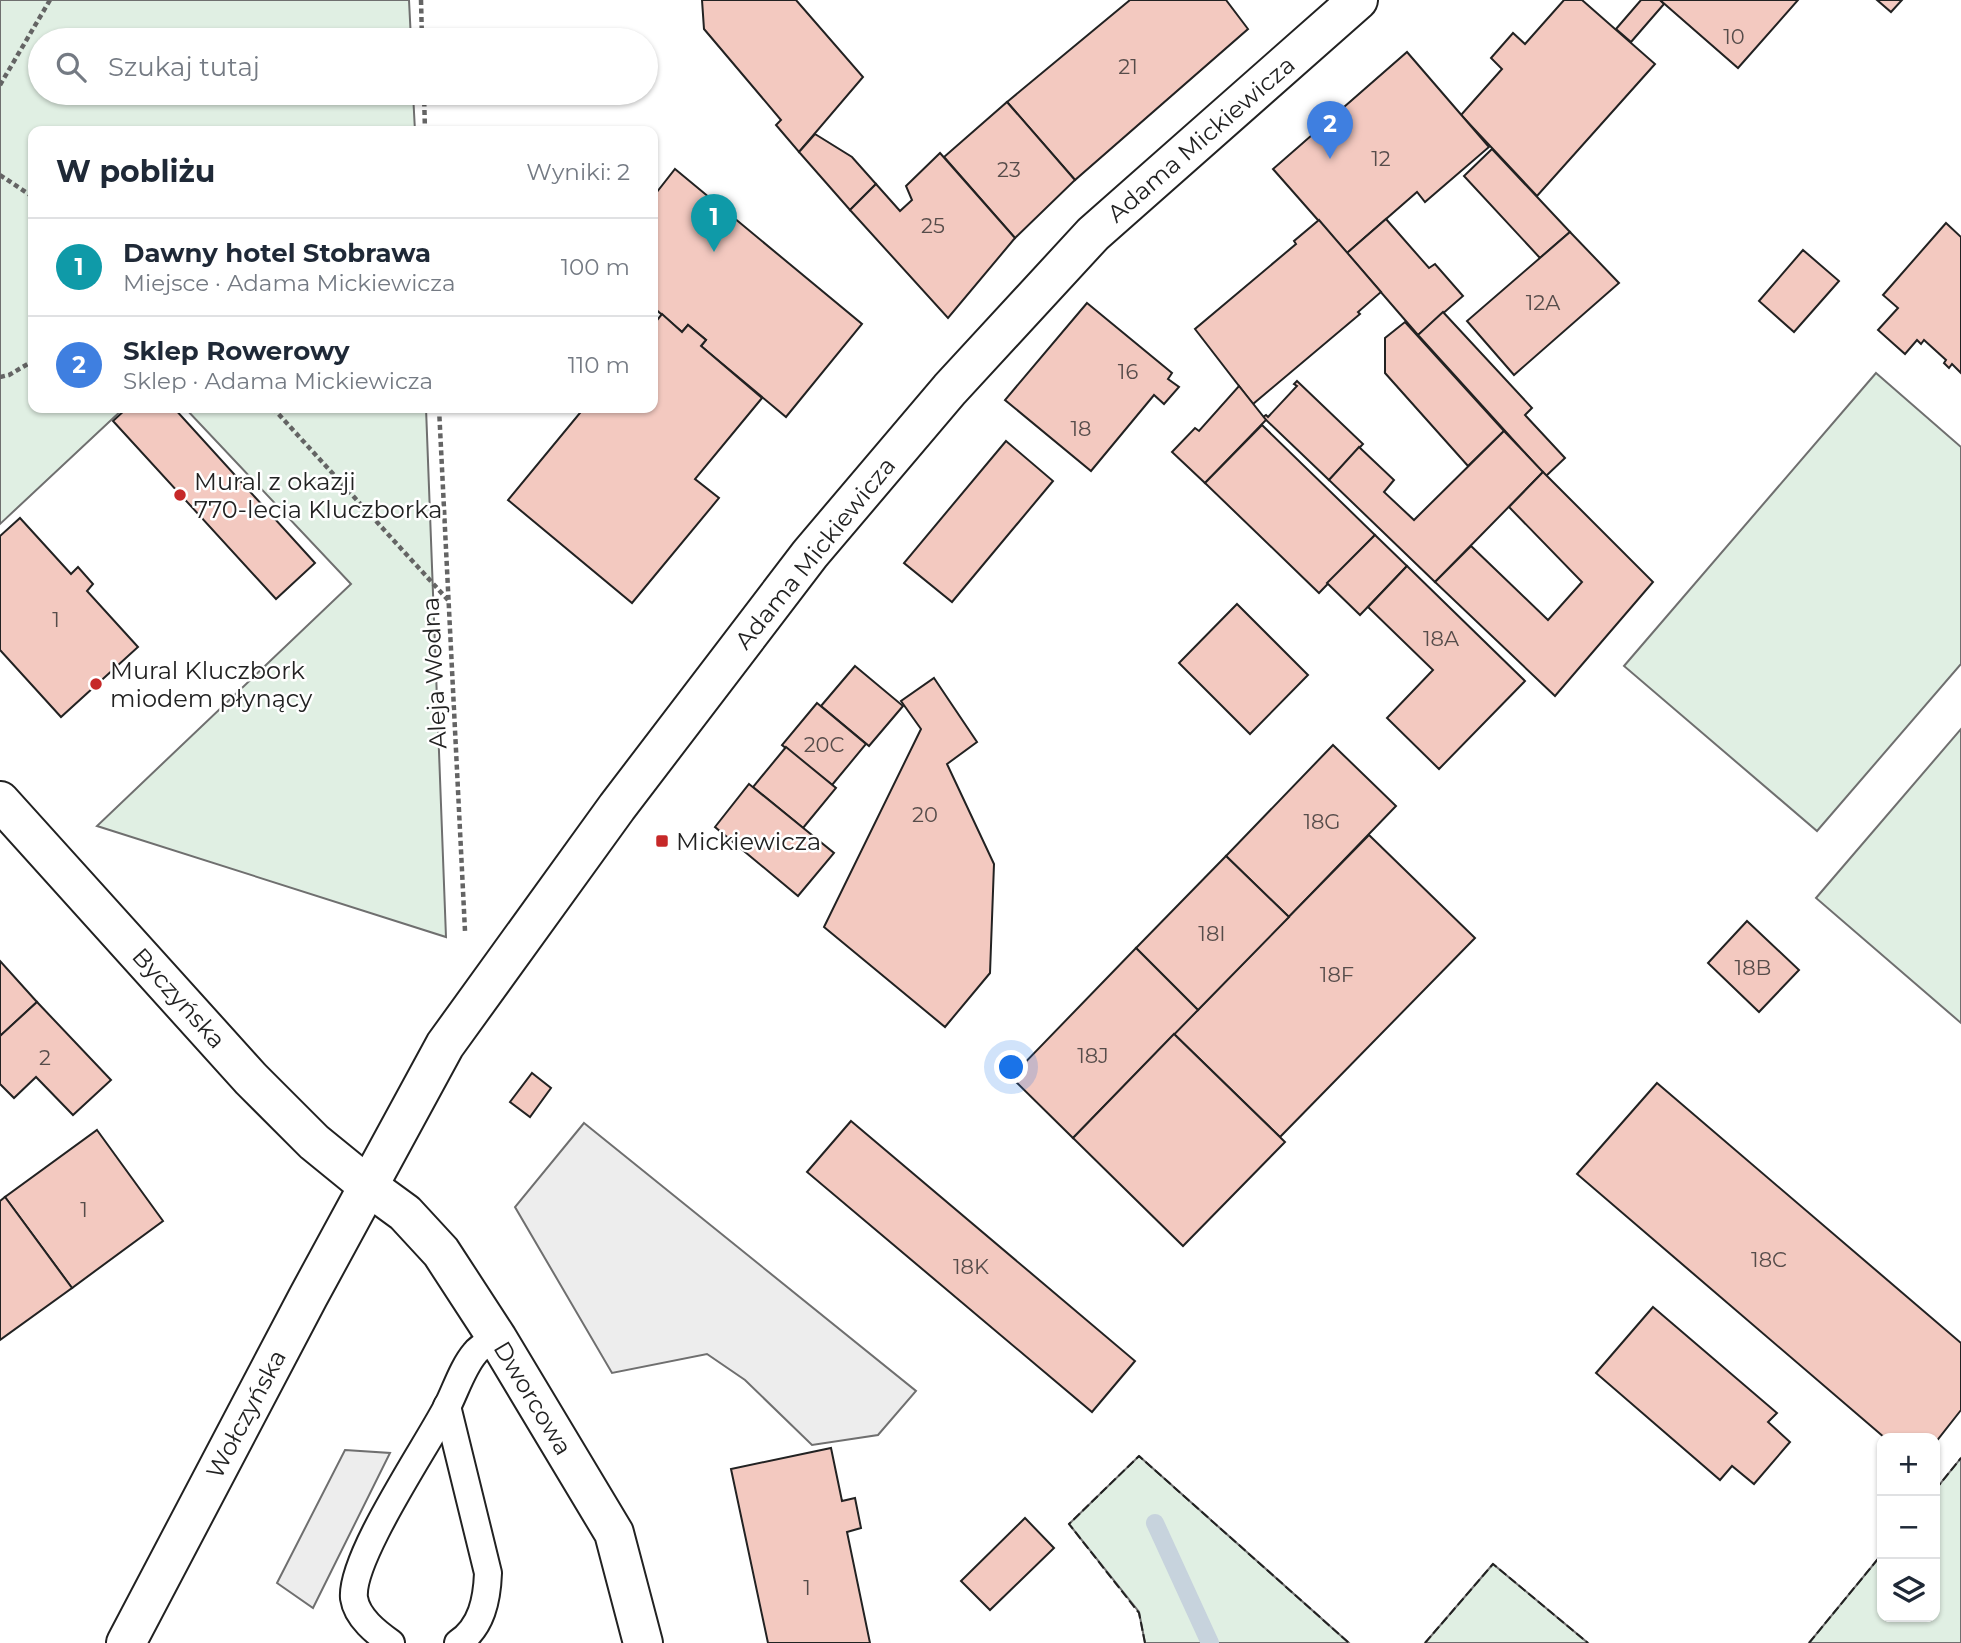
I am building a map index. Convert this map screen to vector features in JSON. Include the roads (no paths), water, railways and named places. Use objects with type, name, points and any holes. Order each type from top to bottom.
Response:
[{"type":"street","name":"Adama Mickiewicza","points":[[368,1186],[445,1045],[466,1013],[617,807],[810,554],[950,388],[1093,234],[1358,0]]},
{"type":"street","name":"Byczyńska","points":[[0,801],[251,1079],[314,1142],[368,1186]]},
{"type":"street","name":"Dworcowa","points":[[368,1186],[405,1213],[441,1252],[497,1338],[614,1533],[643,1643]]},
{"type":"street","name":"Wołczyńska","points":[[126,1643],[368,1186]]},
{"type":"lane","points":[[391,1643],[376,1633],[362,1616],[354,1599],[357,1575],[367,1549],[475,1352],[497,1338]]},
{"type":"lane","points":[[447,1406],[488,1573],[488,1594],[480,1618],[466,1638],[458,1643]]},
{"type":"waterway","points":[[1155,1523],[1210,1643]]},
{"type":"place","name":"Sklep Rowerowy","points":[[1330,159]]},
{"type":"place","name":"Dawny hotel Stobrawa","points":[[714,252]]},
{"type":"place","name":"Mural z okazji 770-lecia Kluczborka","points":[[180,495]]},
{"type":"place","name":"Mural Kluczbork miodem płynący","points":[[96,684]]},
{"type":"place","name":"Mickiewicza","points":[[662,841]]}]
